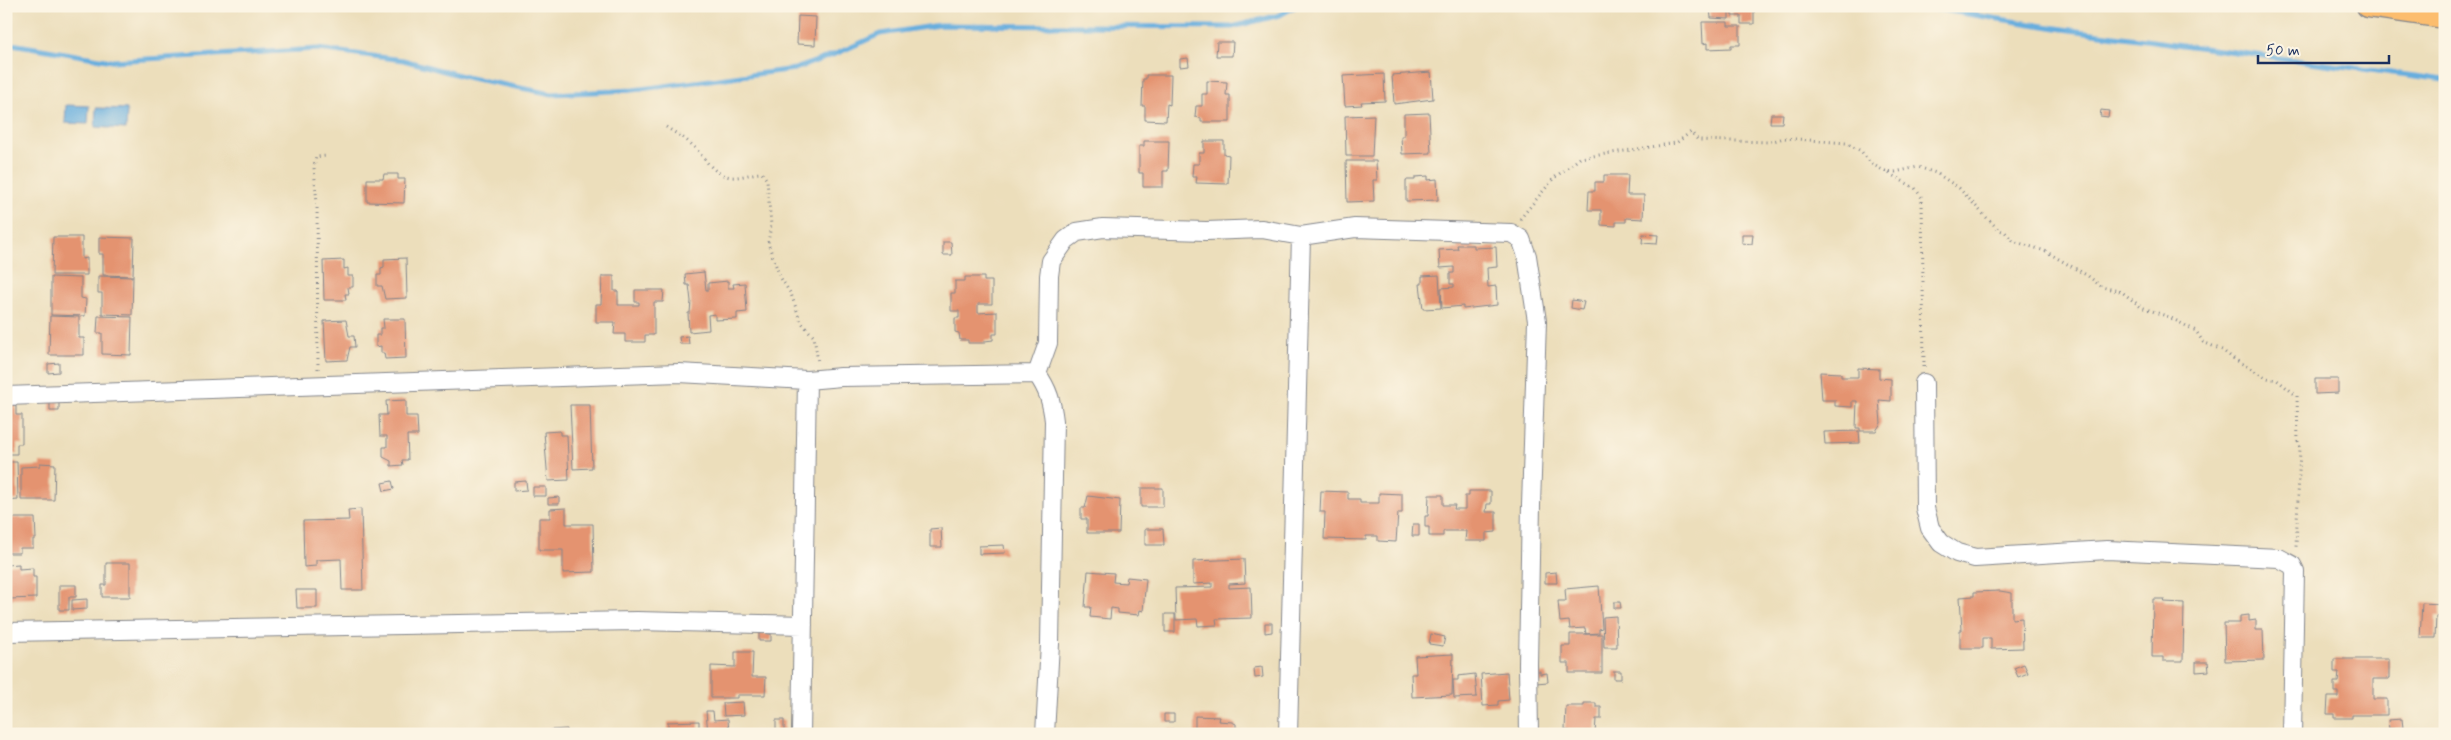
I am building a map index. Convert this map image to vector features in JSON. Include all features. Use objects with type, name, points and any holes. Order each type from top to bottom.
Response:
[{"type":"main road","points":[[2378,7],[2445,17]]},
{"type":"street","points":[[1037,374],[1048,343],[1051,261],[1066,240],[1077,232],[1103,228],[1206,231],[1262,229],[1301,236],[1355,228],[1511,233],[1521,239],[1527,256],[1537,321],[1531,505],[1529,734]]},
{"type":"street","points":[[1288,734],[1301,236]]},
{"type":"street","points":[[6,396],[318,387],[679,373],[807,380],[841,377],[1037,374]]},
{"type":"street","points":[[1037,374],[1045,385],[1052,403],[1054,421],[1050,644],[1045,734]]},
{"type":"street","points":[[801,734],[807,380]]},
{"type":"street","points":[[1924,383],[1924,508],[1930,528],[1941,543],[1957,553],[1975,558],[2107,550],[2279,558],[2292,565],[2295,571],[2292,734]]},
{"type":"street","points":[[6,632],[637,621],[803,625]]},
{"type":"path","points":[[666,127],[693,146],[706,163],[718,172],[728,176],[742,177],[754,173],[762,173],[767,180],[771,225],[768,243],[780,277],[791,294],[801,322],[814,337],[816,360],[822,366],[841,377]]},
{"type":"path","points":[[1511,233],[1523,215],[1554,178],[1580,158],[1676,143],[1691,132],[1698,140],[1770,142],[1784,138],[1846,143],[1861,151],[1870,163],[1915,188],[1922,198],[1924,383]]},
{"type":"path","points":[[318,387],[317,204],[314,168],[316,157],[328,156]]},
{"type":"path","points":[[1884,171],[1895,172],[1918,167],[1936,173],[1970,197],[1984,215],[2013,241],[2045,252],[2088,276],[2102,287],[2122,292],[2141,307],[2169,317],[2196,331],[2203,342],[2222,350],[2267,378],[2277,380],[2297,396],[2298,442],[2300,448],[2295,571]]},
{"type":"water","points":[[66,105],[89,106],[88,124],[65,123]]},
{"type":"water","points":[[96,108],[127,109],[126,129],[95,127]]},
{"type":"building","points":[[1214,6],[1229,6],[1229,10],[1214,10]]},
{"type":"building","points":[[1729,6],[1729,19],[1711,18],[1710,8]]},
{"type":"building","points":[[1732,7],[1754,7],[1754,24],[1741,24],[1741,16],[1732,16]]},
{"type":"building","points":[[798,16],[816,17],[815,45],[797,44]]},
{"type":"building","points":[[1702,22],[1728,22],[1728,26],[1740,26],[1740,45],[1731,45],[1731,48],[1707,49],[1707,43],[1703,44]]},
{"type":"building","points":[[1217,42],[1233,42],[1232,56],[1216,56]]},
{"type":"building","points":[[1188,58],[1189,66],[1180,67],[1180,59]]},
{"type":"building","points":[[1431,72],[1433,99],[1394,104],[1392,75]]},
{"type":"building","points":[[1384,74],[1385,101],[1361,102],[1362,105],[1345,106],[1343,76]]},
{"type":"building","points":[[1146,75],[1171,75],[1170,105],[1167,104],[1166,121],[1145,120],[1145,106],[1142,106],[1143,79],[1146,79]]},
{"type":"building","points":[[1207,81],[1227,82],[1226,95],[1230,95],[1230,122],[1201,122],[1201,118],[1195,117],[1196,106],[1202,106],[1202,94],[1207,94]]},
{"type":"building","points":[[2101,110],[2109,111],[2108,117],[2100,116]]},
{"type":"building","points":[[1429,113],[1431,153],[1402,154],[1401,136],[1404,136],[1404,114]]},
{"type":"building","points":[[1771,114],[1783,114],[1782,123],[1770,123]]},
{"type":"building","points":[[1374,115],[1372,156],[1346,156],[1345,116]]},
{"type":"building","points":[[1144,141],[1169,141],[1168,171],[1163,171],[1163,187],[1143,187],[1143,173],[1139,173],[1139,146],[1144,146]]},
{"type":"building","points":[[1204,141],[1224,141],[1224,154],[1229,155],[1228,184],[1196,183],[1197,177],[1192,177],[1193,164],[1199,164],[1199,153],[1204,153]]},
{"type":"building","points":[[1346,161],[1376,161],[1377,180],[1373,180],[1374,201],[1347,202]]},
{"type":"building","points":[[384,174],[398,174],[398,179],[405,179],[404,203],[367,202],[367,179],[383,179]]},
{"type":"building","points":[[1604,175],[1628,175],[1627,195],[1644,195],[1643,219],[1626,218],[1626,222],[1616,222],[1616,226],[1601,225],[1601,210],[1588,210],[1589,191],[1595,191],[1595,182],[1604,182]]},
{"type":"building","points":[[1428,176],[1428,180],[1437,179],[1438,200],[1406,201],[1406,180],[1415,180],[1415,177]]},
{"type":"building","points":[[1643,234],[1658,235],[1657,244],[1642,243]]},
{"type":"building","points":[[1742,234],[1753,234],[1752,244],[1742,243]]},
{"type":"building","points":[[53,237],[82,237],[82,259],[87,258],[87,275],[52,275]]},
{"type":"building","points":[[99,237],[134,238],[133,276],[103,275],[103,254],[99,254]]},
{"type":"building","points":[[943,242],[951,242],[952,255],[943,255]]},
{"type":"building","points":[[1457,245],[1474,245],[1474,248],[1496,247],[1497,267],[1487,268],[1488,287],[1496,286],[1497,305],[1463,309],[1463,306],[1442,308],[1441,288],[1454,287],[1454,284],[1450,284],[1450,273],[1454,273],[1454,267],[1440,268],[1439,250],[1458,249]]},
{"type":"building","points":[[406,258],[407,298],[385,299],[382,286],[377,286],[377,275],[381,275],[384,259]]},
{"type":"building","points":[[344,260],[344,269],[348,268],[348,276],[353,276],[353,287],[348,287],[349,294],[345,294],[346,300],[324,300],[323,261]]},
{"type":"building","points":[[704,272],[706,290],[708,290],[708,283],[728,281],[728,288],[734,288],[733,284],[745,283],[747,312],[737,313],[737,319],[715,320],[715,314],[708,315],[709,330],[689,332],[688,313],[690,313],[691,301],[689,285],[686,285],[685,274]]},
{"type":"building","points":[[1439,275],[1441,308],[1423,309],[1420,284],[1422,284],[1422,276]]},
{"type":"building","points":[[98,276],[133,277],[132,315],[102,314],[102,293],[98,293]]},
{"type":"building","points":[[602,276],[614,276],[614,291],[618,291],[618,305],[639,305],[639,302],[635,302],[635,290],[664,290],[663,302],[654,302],[654,335],[645,335],[645,342],[625,342],[625,334],[614,334],[615,322],[596,322],[596,304],[601,304]]},
{"type":"building","points":[[51,277],[81,278],[81,298],[86,299],[85,316],[51,315]]},
{"type":"building","points":[[965,277],[984,277],[984,281],[992,281],[992,304],[978,304],[978,313],[997,312],[997,334],[993,334],[993,340],[985,341],[985,343],[968,343],[968,340],[960,340],[959,333],[955,332],[955,318],[959,318],[959,311],[951,311],[951,293],[955,293],[955,281],[965,281]]},
{"type":"building","points":[[1572,300],[1584,302],[1582,310],[1571,308]]},
{"type":"building","points":[[50,316],[79,317],[79,338],[84,338],[84,355],[49,355]]},
{"type":"building","points":[[98,316],[132,317],[131,355],[102,354],[102,333],[97,333]]},
{"type":"building","points":[[383,319],[405,319],[406,358],[385,359],[384,353],[381,353],[381,346],[376,347],[376,335],[380,335],[380,328],[384,328]]},
{"type":"building","points":[[346,320],[349,336],[354,336],[355,347],[350,347],[347,360],[326,361],[324,321]]},
{"type":"building","points":[[688,336],[689,344],[680,344],[679,337]]},
{"type":"building","points":[[59,363],[59,372],[48,373],[48,364]]},
{"type":"building","points":[[1858,368],[1879,369],[1879,378],[1891,379],[1891,401],[1879,400],[1881,423],[1876,431],[1860,431],[1860,428],[1856,428],[1857,401],[1852,401],[1852,407],[1835,406],[1835,400],[1822,400],[1820,372],[1841,373],[1841,377],[1858,377]]},
{"type":"building","points":[[2315,379],[2338,379],[2338,393],[2315,394]]},
{"type":"building","points":[[50,400],[59,401],[59,411],[50,411]]},
{"type":"building","points":[[406,400],[406,416],[417,416],[418,435],[407,435],[408,460],[402,460],[403,465],[391,466],[391,461],[383,457],[383,447],[387,447],[387,436],[380,436],[379,415],[387,415],[386,401]]},
{"type":"building","points":[[6,405],[16,405],[16,415],[22,415],[22,444],[17,444],[17,454],[6,454]]},
{"type":"building","points":[[570,405],[590,405],[592,468],[573,469]]},
{"type":"building","points":[[560,431],[560,435],[567,435],[569,480],[548,481],[544,432]]},
{"type":"building","points":[[1859,431],[1860,443],[1825,444],[1824,432]]},
{"type":"building","points":[[6,462],[17,462],[18,500],[6,501]]},
{"type":"building","points":[[40,463],[55,464],[54,500],[21,500],[21,467],[40,466]]},
{"type":"building","points":[[392,481],[394,489],[384,491],[382,483]]},
{"type":"building","points":[[526,481],[527,490],[514,491],[514,482]]},
{"type":"building","points":[[533,487],[546,487],[546,496],[533,496]]},
{"type":"building","points":[[1141,488],[1163,488],[1163,507],[1141,507]]},
{"type":"building","points":[[1321,491],[1348,492],[1348,499],[1360,499],[1360,503],[1379,503],[1379,493],[1402,494],[1402,513],[1398,513],[1396,542],[1378,541],[1378,536],[1366,536],[1366,540],[1324,539],[1325,512],[1320,512]]},
{"type":"building","points":[[1469,491],[1491,491],[1491,504],[1487,504],[1486,512],[1496,512],[1496,532],[1486,533],[1486,541],[1465,541],[1466,531],[1443,531],[1443,536],[1429,536],[1429,527],[1425,527],[1425,516],[1428,516],[1429,495],[1443,495],[1443,505],[1455,505],[1454,509],[1465,509],[1465,496],[1469,496]]},
{"type":"building","points":[[1088,496],[1120,500],[1119,533],[1087,533],[1087,519],[1081,519],[1081,508],[1085,508]]},
{"type":"building","points":[[559,497],[559,504],[548,504],[548,498]]},
{"type":"building","points":[[566,508],[566,524],[593,524],[594,572],[563,573],[563,550],[539,550],[539,518],[550,518],[550,509]]},
{"type":"building","points":[[361,509],[363,590],[342,590],[341,559],[316,560],[316,566],[304,567],[303,521],[349,520],[348,510]]},
{"type":"building","points":[[8,518],[35,518],[36,539],[33,539],[33,548],[20,548],[20,553],[6,553],[6,521],[8,521]]},
{"type":"building","points":[[1413,524],[1419,524],[1419,536],[1412,536]]},
{"type":"building","points":[[941,528],[942,547],[930,547],[930,529]]},
{"type":"building","points":[[1145,529],[1163,529],[1164,545],[1145,545]]},
{"type":"building","points":[[1004,545],[1005,553],[979,554],[979,546]]},
{"type":"building","points":[[1244,559],[1245,583],[1229,584],[1229,588],[1251,587],[1252,618],[1216,619],[1217,625],[1198,626],[1197,619],[1176,620],[1175,588],[1212,587],[1212,583],[1193,584],[1193,561]]},
{"type":"building","points":[[106,563],[130,563],[130,597],[102,597],[102,585],[106,585]]},
{"type":"building","points":[[19,564],[19,569],[33,568],[33,577],[36,577],[36,598],[9,599],[9,596],[6,596],[6,565]]},
{"type":"building","points":[[1088,571],[1114,573],[1113,582],[1126,583],[1127,577],[1146,579],[1143,611],[1140,610],[1139,615],[1118,613],[1118,609],[1111,608],[1110,619],[1090,617],[1091,607],[1085,607]]},
{"type":"building","points":[[1556,572],[1557,583],[1545,583],[1545,573]]},
{"type":"building","points":[[59,585],[76,585],[76,597],[69,597],[69,610],[59,610]]},
{"type":"building","points":[[1599,586],[1602,628],[1599,629],[1599,633],[1586,634],[1585,628],[1570,629],[1569,621],[1560,622],[1558,601],[1566,601],[1565,589]]},
{"type":"building","points":[[296,590],[317,590],[317,608],[297,608]]},
{"type":"building","points":[[2000,591],[2012,593],[2012,619],[2022,618],[2023,648],[1991,649],[1991,638],[1983,638],[1983,648],[1960,648],[1960,630],[1962,630],[1960,597],[1974,596],[1974,592]]},
{"type":"building","points":[[87,599],[87,609],[72,610],[72,600]]},
{"type":"building","points":[[2153,599],[2165,599],[2164,602],[2184,603],[2183,661],[2163,661],[2163,657],[2152,657]]},
{"type":"building","points":[[1614,602],[1620,602],[1621,608],[1614,608]]},
{"type":"building","points":[[2422,603],[2441,604],[2441,616],[2436,616],[2435,638],[2420,638]]},
{"type":"building","points":[[1165,614],[1175,614],[1175,632],[1165,632]]},
{"type":"building","points":[[2249,615],[2249,621],[2256,620],[2256,630],[2263,630],[2264,660],[2225,661],[2224,623],[2240,623],[2240,616]]},
{"type":"building","points":[[1616,616],[1617,647],[1604,647],[1603,617]]},
{"type":"building","points":[[1265,623],[1272,623],[1272,632],[1265,633]]},
{"type":"building","points":[[759,633],[771,634],[771,641],[759,641]]},
{"type":"building","points":[[1431,634],[1445,637],[1443,646],[1429,644]]},
{"type":"building","points":[[1570,634],[1602,634],[1602,673],[1569,673],[1569,663],[1562,663],[1562,646],[1570,646]]},
{"type":"building","points":[[735,652],[753,652],[752,677],[766,677],[765,695],[737,695],[737,698],[711,698],[711,666],[735,667]]},
{"type":"building","points":[[1453,654],[1452,695],[1412,697],[1411,674],[1416,674],[1415,656]]},
{"type":"building","points":[[2334,659],[2389,659],[2389,679],[2373,679],[2373,699],[2387,699],[2387,715],[2352,715],[2352,718],[2334,718],[2334,714],[2327,714],[2328,697],[2338,697],[2338,692],[2334,692],[2334,682],[2338,682],[2339,672],[2334,672]]},
{"type":"building","points":[[2196,662],[2208,662],[2209,671],[2196,672]]},
{"type":"building","points":[[2024,664],[2028,673],[2018,677],[2014,668]]},
{"type":"building","points":[[1262,667],[1263,677],[1255,678],[1254,668]]},
{"type":"building","points":[[1535,671],[1540,671],[1540,674],[1547,673],[1548,682],[1536,683]]},
{"type":"building","points":[[1614,671],[1621,671],[1621,679],[1614,679]]},
{"type":"building","points":[[1507,672],[1509,700],[1498,701],[1498,705],[1483,706],[1481,674]]},
{"type":"building","points":[[1475,674],[1477,697],[1454,698],[1453,680],[1458,680],[1458,676]]},
{"type":"building","points":[[743,702],[744,715],[724,716],[723,703]]},
{"type":"building","points":[[1584,703],[1596,703],[1596,707],[1601,707],[1601,719],[1596,719],[1595,734],[1570,734],[1570,731],[1565,730],[1566,706],[1584,706]]},
{"type":"building","points":[[706,711],[713,711],[714,720],[728,719],[729,734],[708,734]]},
{"type":"building","points":[[1164,714],[1174,714],[1174,722],[1164,722]]},
{"type":"building","points":[[1195,716],[1219,717],[1218,721],[1232,722],[1236,724],[1236,731],[1241,731],[1241,734],[1195,734]]},
{"type":"building","points":[[2402,719],[2403,728],[2389,729],[2388,720]]},
{"type":"building","points":[[776,720],[784,720],[784,731],[776,732]]},
{"type":"building","points":[[699,721],[699,734],[668,734],[668,722]]},
{"type":"building","points":[[567,729],[567,734],[550,734],[550,730]]},
{"type":"building","points":[[1173,729],[1173,734],[1163,734],[1163,730]]},
{"type":"waterway","points":[[6,43],[112,61],[318,49],[403,60],[470,78],[552,94],[633,90],[795,69],[838,53],[880,34],[940,25],[1232,27],[1280,15],[1296,6]]},
{"type":"waterway","points":[[1916,6],[2063,29],[2445,80]]}]
